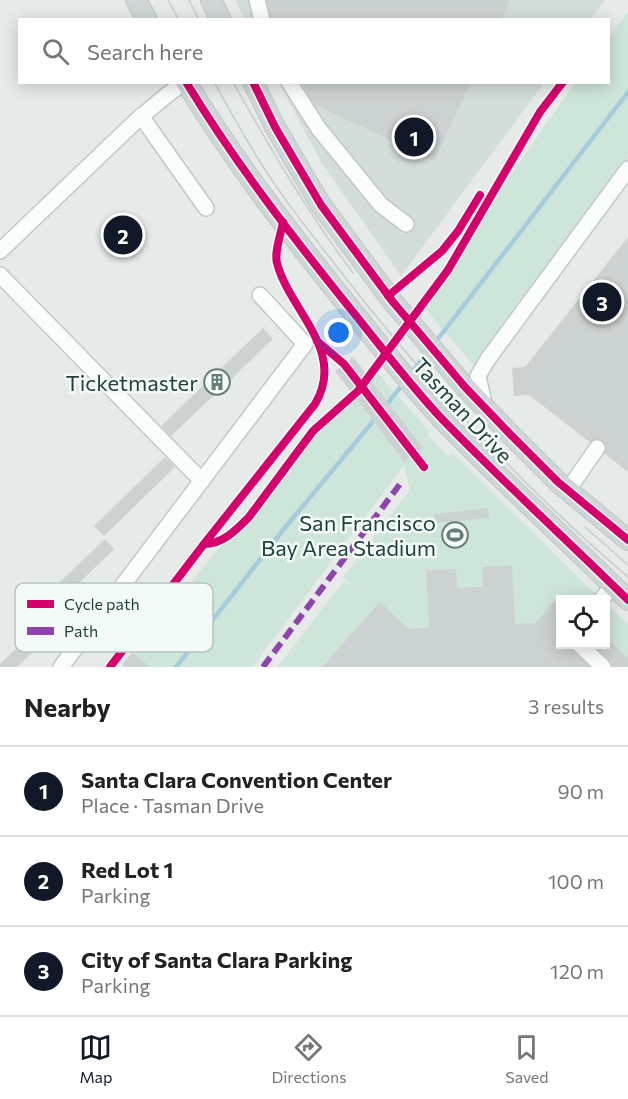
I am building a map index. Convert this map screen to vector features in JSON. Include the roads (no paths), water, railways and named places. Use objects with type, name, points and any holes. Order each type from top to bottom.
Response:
[{"type":"main road","points":[[136,0],[146,18]]},
{"type":"main road","name":"Tasman Drive","points":[[186,84],[252,182],[440,417],[530,507],[607,592],[628,600]]},
{"type":"main road","name":"Tasman Drive","points":[[254,84],[294,161],[321,204],[393,302],[485,408],[568,490],[628,540]]},
{"type":"lane","points":[[257,0],[262,18]]},
{"type":"lane","points":[[0,251],[141,116],[182,84]]},
{"type":"lane","points":[[290,84],[319,129],[381,205],[406,224]]},
{"type":"lane","points":[[141,116],[206,208]]},
{"type":"lane","points":[[485,408],[478,376],[628,169]]},
{"type":"lane","points":[[0,275],[202,481]]},
{"type":"lane","points":[[125,583],[305,344],[260,295]]},
{"type":"lane","points":[[568,490],[597,448]]},
{"type":"lane","points":[[583,649],[603,667]]},
{"type":"lane","points":[[61,667],[72,652]]},
{"type":"waterway","points":[[434,344],[628,92]]},
{"type":"waterway","points":[[410,375],[429,350]]},
{"type":"waterway","points":[[384,408],[403,384]]},
{"type":"waterway","points":[[213,620],[283,530],[375,419]]},
{"type":"waterway","points":[[176,667],[188,652]]},
{"type":"tram line","points":[[168,0],[178,18]]},
{"type":"tram line","points":[[189,0],[198,18]]},
{"type":"tram line","points":[[215,84],[251,148],[278,189],[380,321],[446,398],[516,473],[628,577]]},
{"type":"tram line","points":[[234,84],[290,180],[353,273]]},
{"type":"tram line","points":[[585,527],[628,565]]},
{"type":"place","name":"Santa Clara Convention Center","points":[[414,137]]},
{"type":"place","name":"Red Lot 1","points":[[123,235]]},
{"type":"place","name":"City of Santa Clara Parking","points":[[602,302]]},
{"type":"place","name":"Ticketmaster","points":[[217,382]]},
{"type":"place","name":"San Francisco Bay Area Stadium","points":[[455,535]]}]
